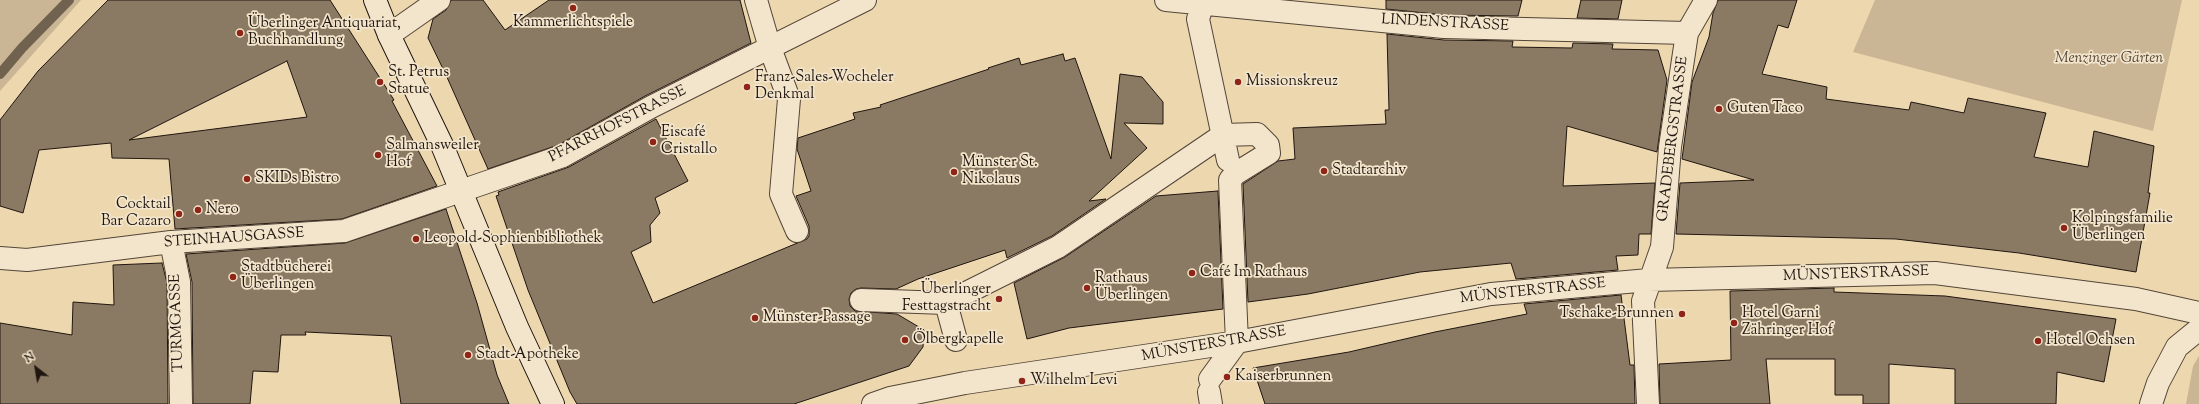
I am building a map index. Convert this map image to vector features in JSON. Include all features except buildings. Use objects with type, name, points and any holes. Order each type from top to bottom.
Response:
[{"type":"street","points":[[375,0],[389,35],[442,144],[518,327],[553,404]]},
{"type":"street","points":[[389,35],[439,0]]},
{"type":"street","points":[[756,0],[770,48],[789,99],[781,194],[797,231]]},
{"type":"street","name":"PFARRHOFSTRASSE","points":[[462,192],[563,156],[651,108],[865,0]]},
{"type":"street","name":"LINDENSTRASSE","points":[[1166,0],[1204,2],[1444,27],[1687,33]]},
{"type":"street","name":"GRADEBERGSTRASSE","points":[[1648,404],[1643,301],[1649,280],[1662,247],[1670,147],[1687,33],[1706,0]]},
{"type":"street","points":[[1204,2],[1198,19],[1228,160]]},
{"type":"street","points":[[861,300],[946,303],[1058,247],[1223,135],[1257,134],[1268,145],[1269,153],[1235,174],[1230,180],[1237,342],[1210,392]]},
{"type":"street","name":"STEINHAUSGASSE","points":[[0,258],[27,260],[171,242],[344,231],[462,192]]},
{"type":"street","name":"TURMGASSE","points":[[171,242],[179,282],[181,404]]},
{"type":"street","name":"MÜNSTERSTRASSE","points":[[884,402],[964,383],[1237,342],[1491,294],[1649,280],[1935,273],[2136,299],[2199,313]]},
{"type":"street","points":[[946,303],[956,340]]},
{"type":"street","points":[[2151,404],[2158,383],[2177,347],[2199,329]]},
{"type":"green space","points":[[0,0],[81,0],[0,91]]},
{"type":"green space","name":"Menzinger Gärten","points":[[1875,0],[2182,0],[2153,131],[1853,52]]},
{"type":"green space","points":[[2199,356],[2199,404],[2186,404],[2193,366]]},
{"type":"waterway","points":[[0,74],[22,48],[69,0]]},
{"type":"place","name":"Kammerlichtspiele","points":[[573,8]]},
{"type":"place","name":"Überlinger Antiquariat, Buchhandlung","points":[[240,33]]},
{"type":"place","name":"St. Petrus Statue","points":[[380,82]]},
{"type":"place","name":"Missionskreuz","points":[[1238,82]]},
{"type":"place","name":"Franz-Sales-Wocheler Denkmal","points":[[747,87]]},
{"type":"place","name":"Guten Taco","points":[[1719,109]]},
{"type":"place","name":"Eiscafé Cristallo","points":[[653,142]]},
{"type":"place","name":"Salmansweiler Hof","points":[[378,155]]},
{"type":"place","name":"Stadtarchiv","points":[[1324,171]]},
{"type":"place","name":"Münster St. Nikolaus","points":[[954,172]]},
{"type":"place","name":"SKIDs Bistro","points":[[247,179]]},
{"type":"place","name":"Nero","points":[[198,210]]},
{"type":"place","name":"Cocktail Bar Cazaro","points":[[179,214]]},
{"type":"place","name":"Kolpingsfamilie Überlingen","points":[[2064,228]]},
{"type":"place","name":"Leopold-Sophienbibliothek","points":[[416,239]]},
{"type":"place","name":"Café Im Rathaus","points":[[1192,273]]},
{"type":"place","name":"Stadtbücherei Überlingen","points":[[233,277]]},
{"type":"place","name":"Rathaus Überlingen","points":[[1087,288]]},
{"type":"place","name":"Überlinger Festtagstracht","points":[[999,299]]},
{"type":"place","name":"Tschake-Brunnen","points":[[1682,314]]},
{"type":"place","name":"Münster-Passage","points":[[755,318]]},
{"type":"place","name":"Hotel Garni Zähringer Hof","points":[[1734,323]]},
{"type":"place","name":"Ölbergkapelle","points":[[905,340]]},
{"type":"place","name":"Hotel Ochsen","points":[[2038,341]]},
{"type":"place","name":"Stadt-Apotheke","points":[[468,355]]},
{"type":"place","name":"Kaiserbrunnen","points":[[1227,377]]},
{"type":"place","name":"Wilhelm Levi","points":[[1022,381]]}]
